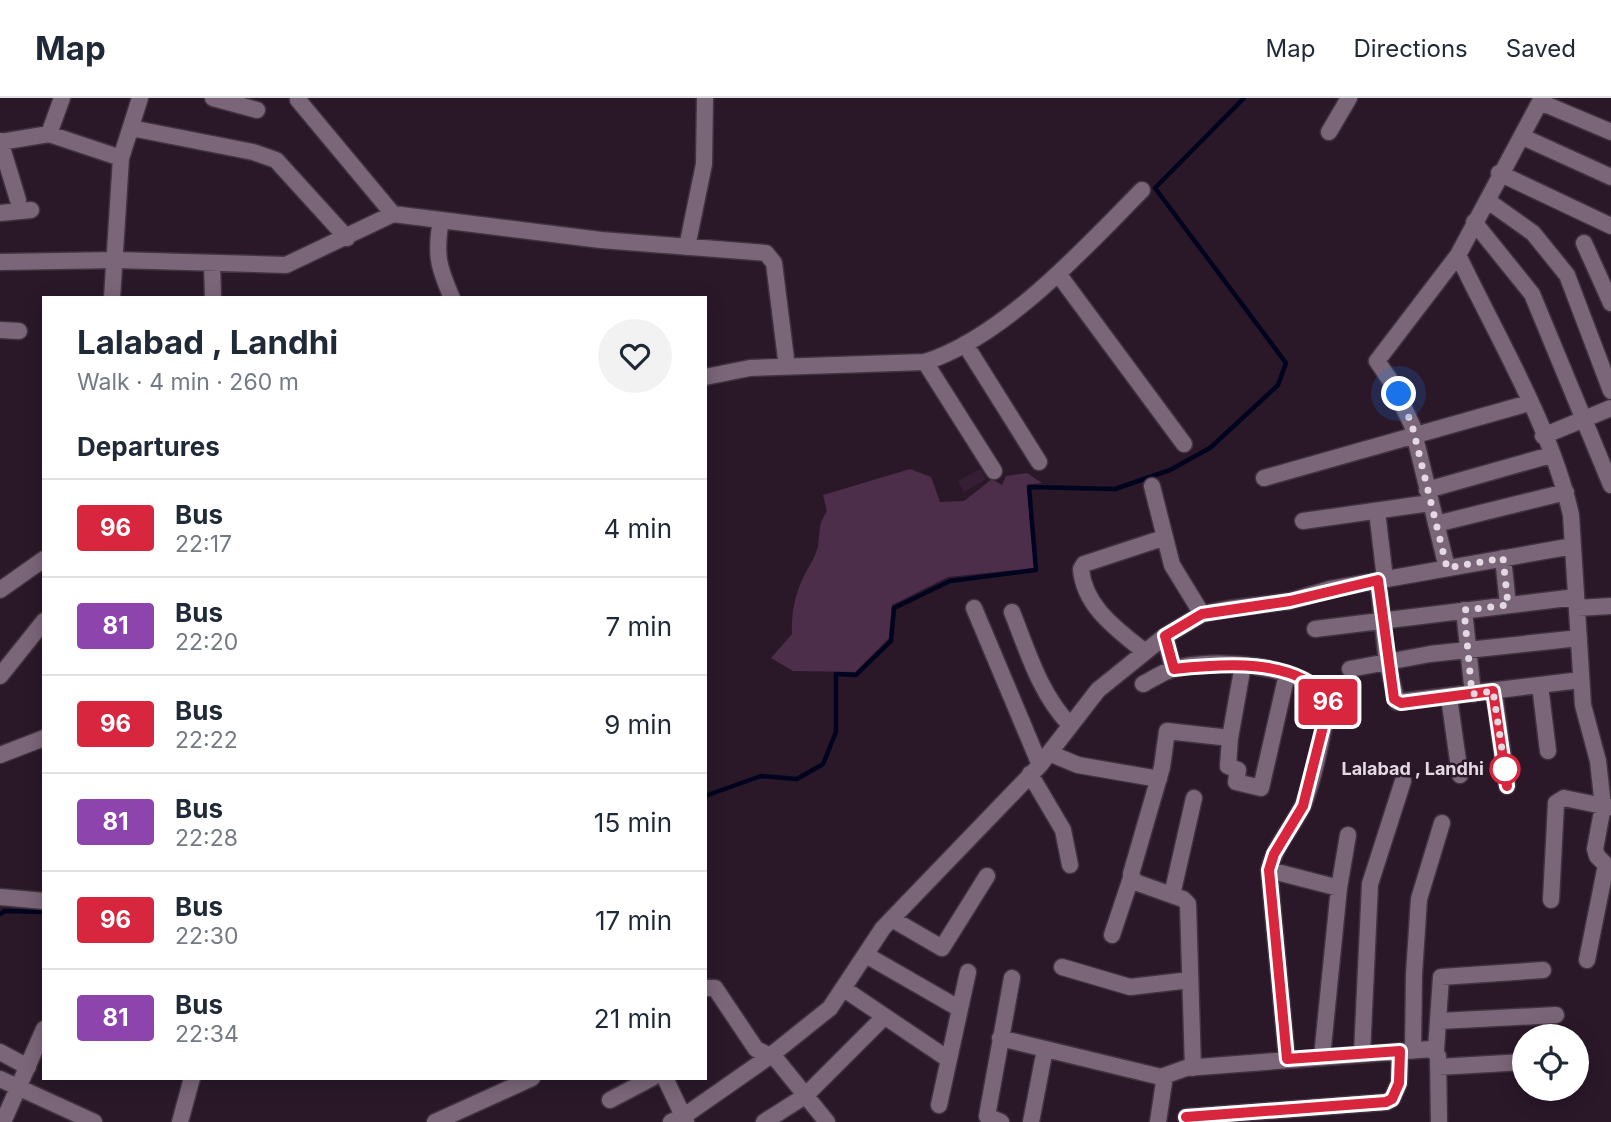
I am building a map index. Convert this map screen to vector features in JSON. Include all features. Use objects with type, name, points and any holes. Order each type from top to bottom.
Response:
[{"type":"street","points":[[49,134],[62,98]]},
{"type":"street","points":[[112,296],[117,260],[121,158],[140,98]]},
{"type":"street","points":[[213,98],[257,110]]},
{"type":"street","points":[[687,247],[704,164],[705,98]]},
{"type":"street","points":[[1329,132],[1349,98]]},
{"type":"street","points":[[298,100],[393,214]]},
{"type":"street","points":[[1447,568],[1413,436],[1399,394],[1377,361],[1458,255],[1488,201],[1499,173],[1523,137],[1541,100],[1611,132]]},
{"type":"street","points":[[131,128],[253,152],[276,160],[347,238]]},
{"type":"street","points":[[0,213],[25,205],[0,142],[49,134],[121,158]]},
{"type":"street","points":[[1523,137],[1611,177]]},
{"type":"street","points":[[1499,173],[1611,226]]},
{"type":"street","points":[[707,377],[750,369],[925,362],[948,354],[1059,275],[1142,190]]},
{"type":"street","points":[[1488,201],[1533,233],[1567,275],[1611,391]]},
{"type":"street","points":[[0,262],[117,260],[286,265],[393,214],[601,240],[766,253],[771,257],[787,367]]},
{"type":"street","points":[[441,219],[436,247],[438,267],[451,296]]},
{"type":"street","points":[[1474,222],[1532,294],[1611,485]]},
{"type":"street","points":[[1584,243],[1611,303]]},
{"type":"street","points":[[1458,255],[1529,403],[1566,492],[1573,546],[1586,722],[1598,761],[1607,807],[1595,849],[1597,856],[1606,865],[1587,960]]},
{"type":"street","points":[[212,263],[213,296]]},
{"type":"street","points":[[1059,275],[1184,444]]},
{"type":"street","points":[[0,330],[19,331]]},
{"type":"street","points":[[965,344],[1040,462]]},
{"type":"street","points":[[925,362],[994,471]]},
{"type":"street","points":[[1264,478],[1529,403]]},
{"type":"street","points":[[1543,436],[1611,408]]},
{"type":"street","points":[[1303,521],[1377,511],[1429,497],[1552,454]]},
{"type":"street","points":[[1152,486],[1172,565],[1202,614]]},
{"type":"street","points":[[1436,524],[1566,492]]},
{"type":"street","points":[[1377,511],[1387,662],[1397,702],[1581,680]]},
{"type":"street","points":[[1145,652],[1104,619],[1091,599],[1081,569],[1084,564],[1164,538]]},
{"type":"street","points":[[666,1080],[680,1120],[771,1056],[830,1007],[892,919],[1040,764],[1098,690],[1165,636],[1202,614],[1296,599],[1381,580],[1573,546]]},
{"type":"street","points":[[1503,558],[1508,605]]},
{"type":"street","points":[[0,590],[42,560]]},
{"type":"street","points":[[1315,629],[1508,605],[1576,602],[1611,606]]},
{"type":"street","points":[[974,608],[1040,764],[1063,830],[1070,865]]},
{"type":"street","points":[[1464,610],[1472,694]]},
{"type":"street","points":[[1012,612],[1045,692],[1053,707],[1070,725]]},
{"type":"street","points":[[0,676],[42,624]]},
{"type":"street","points":[[1165,636],[1174,669]]},
{"type":"street","points":[[1350,669],[1468,650],[1578,638]]},
{"type":"street","points":[[1243,665],[1230,738],[1228,766],[1238,770],[1236,782],[1261,788],[1287,674]]},
{"type":"street","points":[[1143,684],[1174,669],[1243,665],[1269,667],[1323,693],[1328,707],[1303,806],[1274,854],[1269,870],[1287,1059]]},
{"type":"street","points":[[1540,685],[1548,751]]},
{"type":"street","points":[[1493,691],[1507,786]]},
{"type":"street","points":[[1449,697],[1460,775]]},
{"type":"street","points":[[1112,935],[1132,878],[1159,779],[1167,731],[1230,738]]},
{"type":"street","points":[[0,755],[42,739]]},
{"type":"street","points":[[1040,764],[1078,765],[1159,779]]},
{"type":"street","points":[[1362,1054],[1370,884],[1403,781]]},
{"type":"street","points":[[1172,895],[1194,798]]},
{"type":"street","points":[[1551,900],[1556,803],[1564,798],[1607,807]]},
{"type":"street","points":[[1186,1117],[1386,1102],[1392,1099],[1399,1083],[1406,1050],[1419,899],[1442,823]]},
{"type":"street","points":[[1322,1057],[1339,888],[1348,835]]},
{"type":"street","points":[[1269,870],[1339,888]]},
{"type":"street","points":[[892,919],[942,948],[988,876]]},
{"type":"street","points":[[1132,878],[1188,904],[1193,1068]]},
{"type":"street","points":[[0,897],[42,901]]},
{"type":"street","points":[[866,955],[960,1009]]},
{"type":"street","points":[[1062,967],[1130,988],[1190,980]]},
{"type":"street","points":[[1439,1122],[1436,1050],[1440,1021],[1440,983],[1443,976],[1542,970]]},
{"type":"street","points":[[939,1105],[968,972]]},
{"type":"street","points":[[1001,1122],[989,1120],[987,1116],[1012,978]]},
{"type":"street","points":[[707,988],[715,988],[756,1049],[771,1056],[827,1122]]},
{"type":"street","points":[[844,989],[948,1059]]},
{"type":"street","points":[[1440,1021],[1556,1015]]},
{"type":"street","points":[[764,1122],[805,1096],[884,1017]]},
{"type":"street","points":[[3,1122],[42,1034]]},
{"type":"street","points":[[1000,1038],[1161,1077],[1193,1068],[1406,1050],[1436,1050]]},
{"type":"street","points":[[1031,1122],[1045,1049]]},
{"type":"street","points":[[0,1052],[28,1067]]},
{"type":"street","points":[[1438,1067],[1512,1063]]},
{"type":"street","points":[[1158,1122],[1164,1082],[1161,1077]]},
{"type":"street","points":[[0,1079],[94,1122]]},
{"type":"street","points":[[180,1122],[191,1080]]},
{"type":"street","points":[[435,1122],[529,1080]]},
{"type":"street","points":[[610,1100],[648,1080]]},
{"type":"shaded area","points":[[910,469],[931,477],[940,502],[964,501],[992,479],[1002,485],[1006,476],[1027,473],[1042,483],[1027,485],[1034,568],[948,577],[892,605],[889,638],[855,672],[793,671],[771,658],[792,634],[796,597],[817,550],[821,524],[827,511],[823,495]]},
{"type":"shaded area","points":[[980,469],[986,479],[964,492],[958,481]]},
{"type":"waterway","points":[[707,795],[761,776],[797,779],[823,764],[836,732],[836,674],[856,675],[891,641],[894,608],[950,581],[1036,570],[1029,487],[1115,489],[1170,470],[1210,448],[1278,385],[1286,363],[1155,188],[1244,98]]},
{"type":"waterway","points":[[0,914],[5,911],[42,912]]},
{"type":"bus line","name":"96","points":[[1186,1117],[1386,1102],[1392,1099],[1399,1083],[1400,1051],[1287,1059],[1269,870],[1274,854],[1303,806],[1328,707],[1327,698],[1294,677],[1254,664],[1174,669],[1165,636],[1202,614],[1227,608],[1290,601],[1330,589],[1378,580],[1394,699],[1401,703],[1493,691],[1507,786]]},
{"type":"place","name":"Lalabad , Landhi","points":[[1505,769]]},
{"type":"route","points":[[1399,394],[1412,425],[1422,475],[1447,568],[1503,558],[1508,605],[1464,610],[1472,694],[1493,691],[1505,769]]}]
